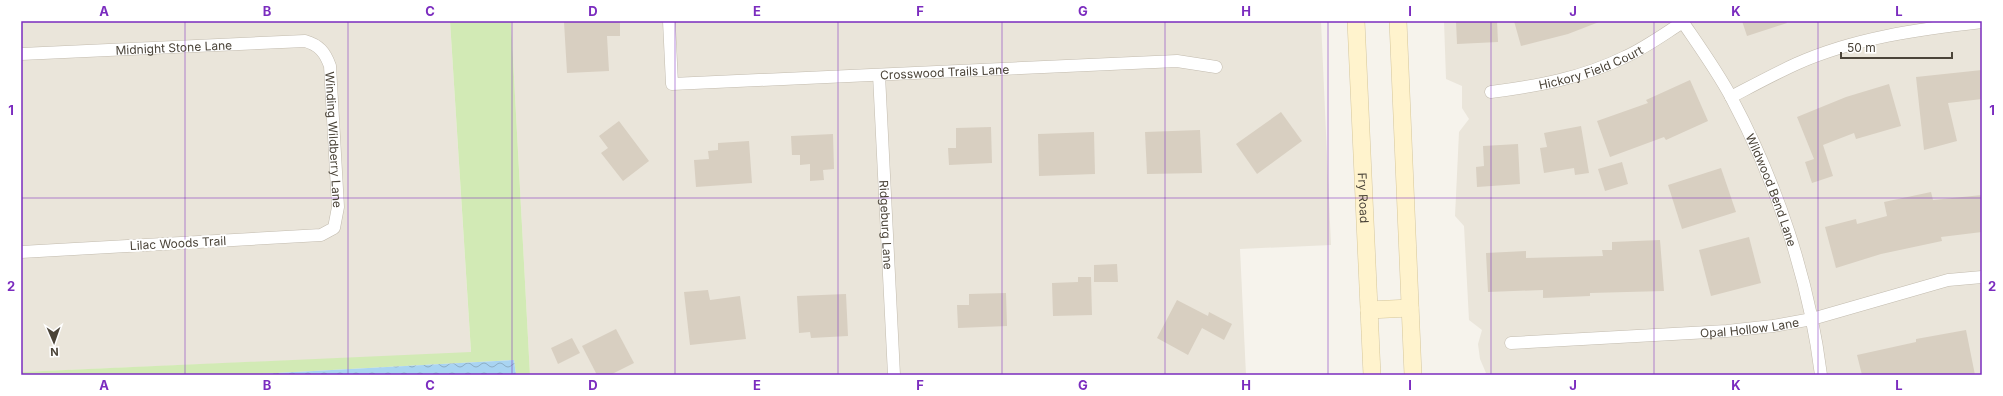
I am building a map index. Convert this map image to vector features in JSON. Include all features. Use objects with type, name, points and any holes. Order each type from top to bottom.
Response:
[{"type":"main road","name":"Fry Road","points":[[1356,21],[1372,375]]},
{"type":"main road","points":[[1398,21],[1413,375]]},
{"type":"main road","points":[[1369,310],[1410,308]]},
{"type":"street","name":"Crosswood Trails Lane","points":[[669,21],[672,84],[1177,61],[1216,67]]},
{"type":"street","name":"Hickory Field Court","points":[[1491,92],[1544,85],[1588,73],[1626,57],[1682,22]]},
{"type":"street","name":"Wildwood Bend Lane","points":[[1682,22],[1731,97],[1762,164],[1785,221],[1802,277],[1812,319],[1822,375]]},
{"type":"street","points":[[1731,97],[1797,64],[1848,46],[1917,30],[1982,22]]},
{"type":"street","name":"Midnight Stone Lane","points":[[21,54],[305,41],[315,44],[323,51]]},
{"type":"street","name":"Winding Wildberry Lane","points":[[323,51],[330,66],[338,207],[334,228]]},
{"type":"street","name":"Ridgeburg Lane","points":[[879,75],[894,375]]},
{"type":"street","name":"Lilac Woods Trail","points":[[21,252],[321,235],[334,228]]},
{"type":"street","name":"Opal Hollow Lane","points":[[1511,343],[1727,331],[1812,319],[1948,280],[1982,277]]},
{"type":"shaded area","points":[[21,21],[450,21],[471,353],[21,372]]},
{"type":"shaded area","points":[[511,21],[1321,21],[1331,245],[1240,249],[1246,375],[530,375]]},
{"type":"shaded area","points":[[1444,21],[1982,21],[1982,375],[1484,375],[1486,373],[1480,359],[1478,344],[1482,330],[1469,320],[1464,226],[1455,216],[1459,132],[1469,119],[1462,108],[1462,86],[1446,79]]},
{"type":"green space","points":[[450,21],[511,21],[530,375],[516,375],[514,360],[239,375],[21,375],[21,372],[471,352]]},
{"type":"water","points":[[514,360],[516,375],[239,375]]},
{"type":"building","points":[[620,21],[620,36],[607,36],[609,71],[567,73],[564,22]]},
{"type":"building","points":[[1456,21],[1497,21],[1498,42],[1457,44]]},
{"type":"building","points":[[1514,21],[1599,22],[1568,34],[1521,46]]},
{"type":"building","points":[[1742,21],[1786,21],[1787,23],[1747,36]]},
{"type":"building","points":[[1982,70],[1982,99],[1948,103],[1957,141],[1924,150],[1916,77]]},
{"type":"building","points":[[1690,80],[1708,121],[1666,140],[1664,137],[1610,157],[1597,121],[1648,103],[1646,100]]},
{"type":"building","points":[[1889,84],[1901,126],[1856,139],[1854,133],[1823,145],[1833,176],[1812,183],[1805,162],[1814,159],[1797,117],[1846,97]]},
{"type":"building","points":[[1281,112],[1302,141],[1257,174],[1236,144]]},
{"type":"building","points":[[619,121],[649,161],[623,181],[601,153],[608,148],[599,136]]},
{"type":"building","points":[[1581,126],[1589,173],[1575,175],[1574,168],[1544,173],[1540,148],[1547,147],[1544,133]]},
{"type":"building","points":[[991,127],[992,163],[949,165],[948,148],[956,148],[956,128]]},
{"type":"building","points":[[1200,130],[1202,173],[1147,174],[1145,132]]},
{"type":"building","points":[[1094,132],[1095,174],[1039,176],[1038,134]]},
{"type":"building","points":[[833,134],[834,169],[823,170],[824,180],[810,181],[810,164],[800,165],[800,155],[792,155],[791,136]]},
{"type":"building","points":[[749,141],[752,183],[696,187],[694,160],[709,159],[708,151],[718,150],[718,143]]},
{"type":"building","points":[[1518,144],[1520,184],[1477,187],[1476,167],[1484,166],[1483,146]]},
{"type":"building","points":[[1622,162],[1628,184],[1605,191],[1598,169]]},
{"type":"building","points":[[1721,168],[1736,212],[1682,229],[1668,185]]},
{"type":"building","points":[[1931,192],[1933,200],[1982,195],[1982,232],[1941,237],[1942,241],[1881,254],[1836,268],[1825,227],[1856,219],[1857,224],[1887,216],[1884,202]]},
{"type":"building","points":[[1749,237],[1761,283],[1711,296],[1699,250]]},
{"type":"building","points":[[1660,240],[1664,291],[1590,293],[1590,296],[1543,298],[1543,290],[1488,292],[1486,253],[1526,251],[1526,258],[1603,256],[1602,250],[1612,250],[1612,242]]},
{"type":"building","points":[[1117,264],[1118,282],[1094,282],[1094,265]]},
{"type":"building","points":[[1078,277],[1091,277],[1092,315],[1053,316],[1052,283],[1078,282]]},
{"type":"building","points":[[708,290],[710,300],[740,296],[746,339],[690,345],[684,292]]},
{"type":"building","points":[[1006,293],[1007,326],[958,328],[957,305],[969,305],[969,294]]},
{"type":"building","points":[[846,294],[848,336],[811,338],[810,332],[799,333],[797,296]]},
{"type":"building","points":[[1177,300],[1208,316],[1209,312],[1232,324],[1224,340],[1202,328],[1188,355],[1157,338]]},
{"type":"building","points":[[616,329],[634,363],[610,375],[597,375],[582,346]]},
{"type":"building","points":[[1966,330],[1975,375],[1862,375],[1857,355],[1916,342],[1916,339]]},
{"type":"building","points":[[572,338],[580,353],[558,364],[551,348]]}]
